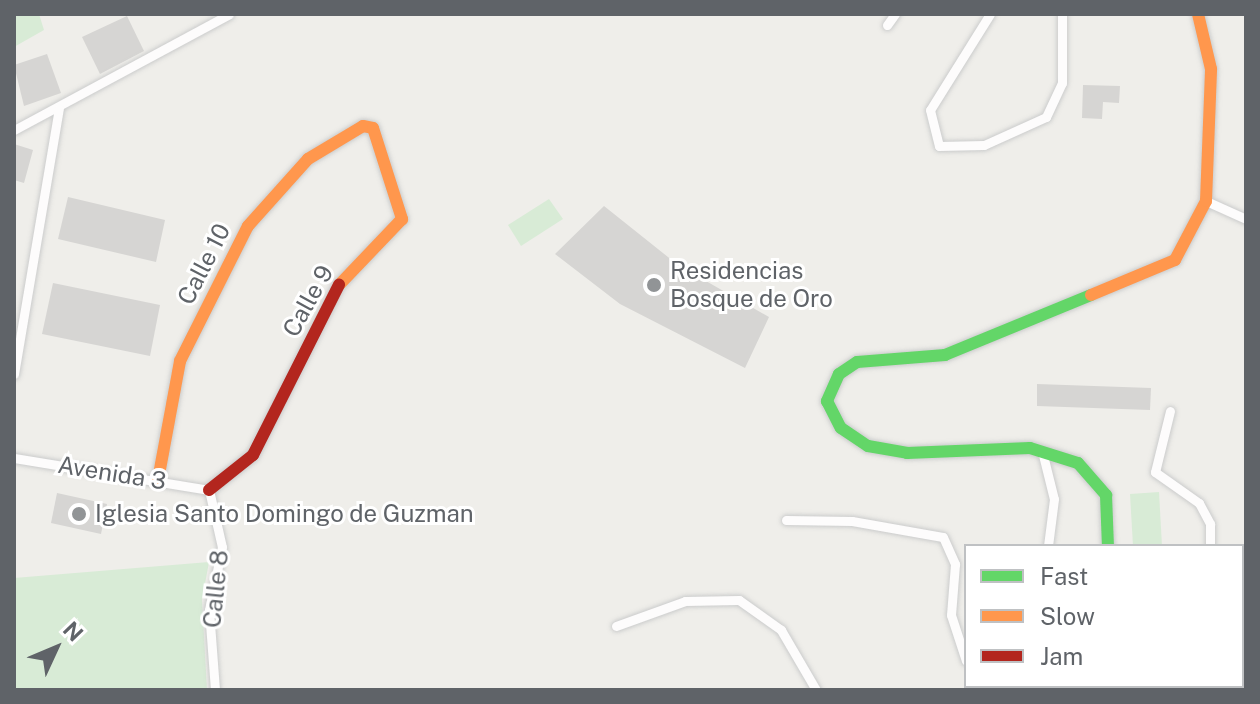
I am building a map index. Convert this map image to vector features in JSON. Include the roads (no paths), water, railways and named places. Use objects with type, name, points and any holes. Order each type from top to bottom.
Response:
[{"type":"street","points":[[14,130],[59,109],[229,14]]},
{"type":"street","points":[[887,25],[895,14]]},
{"type":"street","points":[[990,14],[930,110],[939,146],[984,145],[1046,117],[1062,83],[1062,14]]},
{"type":"street","points":[[1108,544],[1106,495],[1078,463],[1042,451],[868,446],[835,420],[829,391],[857,362],[945,355],[1164,268],[1183,251],[1206,201],[1211,69],[1198,14]]},
{"type":"street","points":[[14,374],[59,109]]},
{"type":"street","name":"Calle 10","points":[[158,480],[180,361],[248,226],[308,159],[363,126],[373,128]]},
{"type":"street","name":"Calle 9","points":[[209,490],[253,455],[338,286],[402,219],[373,128]]},
{"type":"street","points":[[1206,201],[1246,219]]},
{"type":"street","points":[[1170,411],[1155,472],[1199,503],[1209,544]]},
{"type":"street","points":[[1042,451],[1054,499],[1048,544]]},
{"type":"street","name":"Avenida 3","points":[[14,458],[209,490]]},
{"type":"street","name":"Calle 8","points":[[209,490],[222,547],[209,610],[215,690]]},
{"type":"street","points":[[786,520],[852,521],[943,537],[953,551],[951,615],[964,655]]},
{"type":"street","points":[[616,626],[685,601],[739,600],[781,630],[816,690]]},
{"type":"place","name":"Residencias Bosque de Oro","points":[[654,285]]},
{"type":"place","name":"Iglesia Santo Domingo de Guzman","points":[[79,514]]}]
